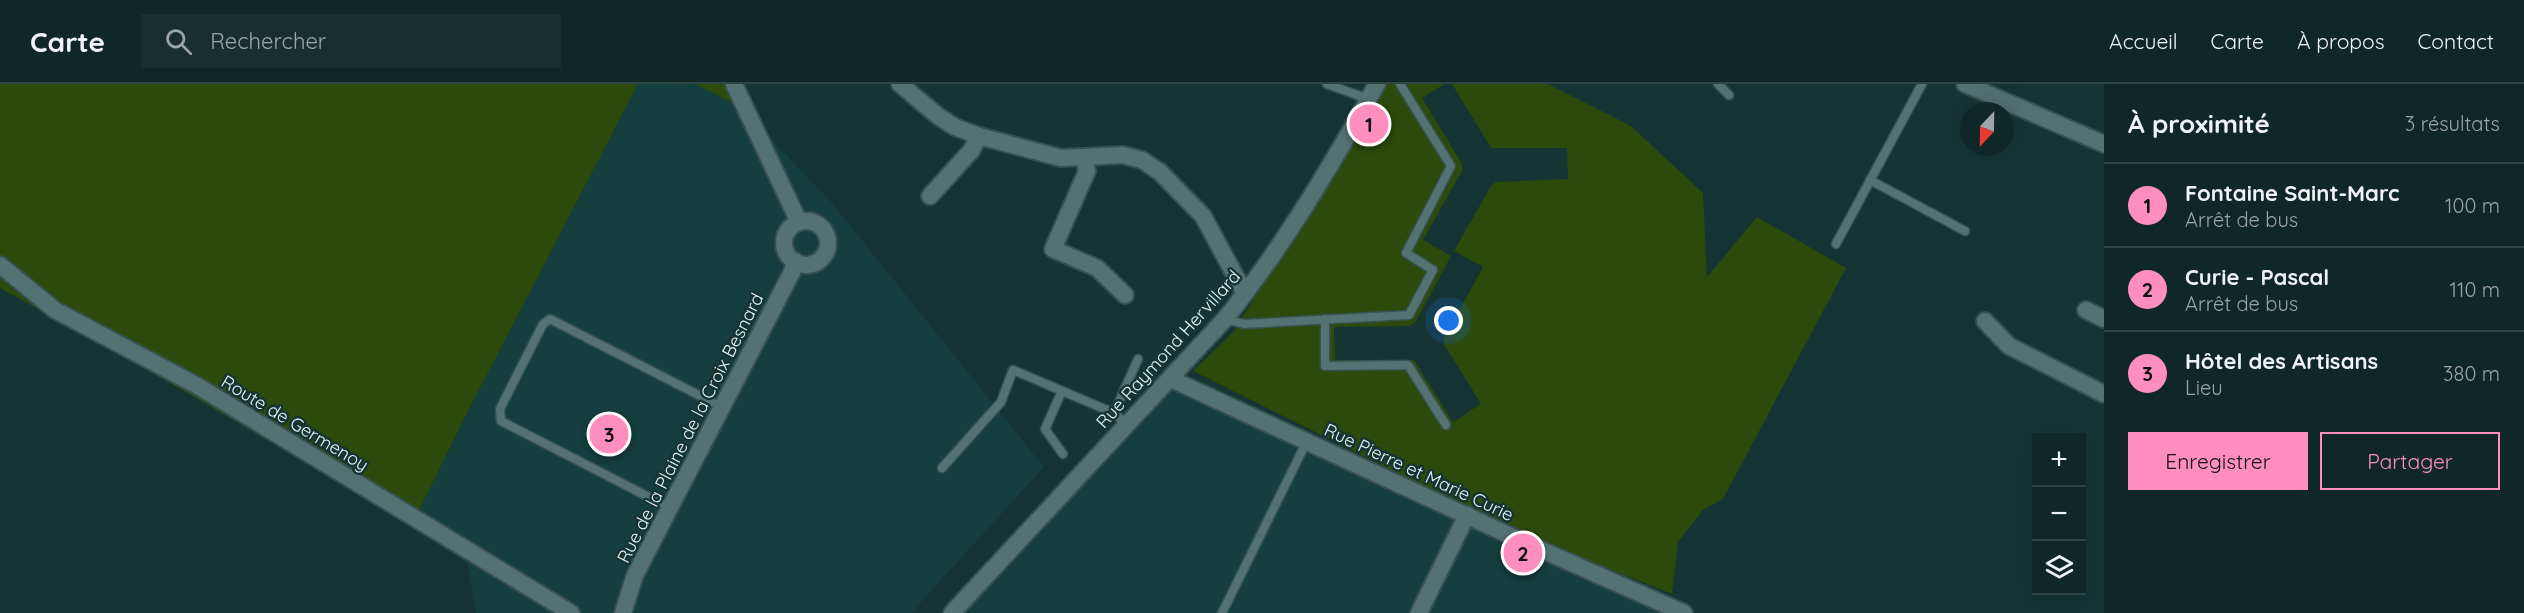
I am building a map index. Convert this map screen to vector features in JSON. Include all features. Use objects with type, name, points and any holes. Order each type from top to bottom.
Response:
[{"type":"street","points":[[734,84],[800,222]]},
{"type":"street","points":[[900,84],[938,116],[955,127],[980,136],[1061,158],[1123,155],[1142,160],[1160,172],[1203,216],[1245,294]]},
{"type":"street","name":"Rue Raymond Hervillard","points":[[952,613],[1171,379],[1265,270],[1303,211],[1377,84]]},
{"type":"street","points":[[1965,84],[2104,144]]},
{"type":"street","points":[[930,196],[971,151],[980,136]]},
{"type":"street","points":[[1084,158],[1087,171],[1053,249],[1097,268],[1125,295]]},
{"type":"street","points":[[800,222],[815,223],[821,227],[828,241],[827,249],[817,262],[802,264],[795,261],[785,248],[784,240],[792,226],[800,222]]},
{"type":"street","name":"Rue de la Plaine de la Croix Besnard","points":[[623,613],[636,575],[792,272],[795,261]]},
{"type":"street","name":"Route de Germenoy","points":[[0,265],[55,310],[196,385],[571,613]]},
{"type":"street","points":[[2086,310],[2104,319]]},
{"type":"street","points":[[1985,321],[2009,346],[2104,394]]},
{"type":"street","name":"Rue Pierre et Marie Curie","points":[[1171,379],[1241,417],[1279,433],[1307,440],[1684,613]]},
{"type":"street","points":[[1419,613],[1467,515]]},
{"type":"lane","points":[[1327,84],[1368,99]]},
{"type":"lane","points":[[1225,319],[1244,324],[1409,315],[1433,270],[1406,253],[1451,166],[1400,84]]},
{"type":"lane","points":[[1718,84],[1729,95]]},
{"type":"lane","points":[[1836,244],[1922,84]]},
{"type":"lane","points":[[1870,180],[1965,231]]},
{"type":"lane","points":[[670,508],[501,421],[500,409],[543,324],[550,319],[722,407]]},
{"type":"lane","points":[[1325,319],[1325,366],[1408,365],[1446,424]]},
{"type":"lane","points":[[1114,413],[1138,359]]},
{"type":"lane","points":[[942,468],[1001,402],[1013,370],[1114,413],[1127,425]]},
{"type":"lane","points":[[1062,391],[1045,429],[1063,454]]},
{"type":"lane","points":[[1221,613],[1307,440]]},
{"type":"shaded area","points":[[638,84],[695,84],[741,107],[832,203],[1044,467],[911,613],[476,613],[467,563],[411,527],[465,417]]},
{"type":"shaded area","points":[[1175,379],[1659,613],[960,613]]},
{"type":"green space","points":[[0,84],[638,84],[465,417],[411,527],[207,404],[0,288]]},
{"type":"green space","points":[[695,84],[732,84],[741,107]]},
{"type":"green space","points":[[1386,84],[1445,84],[1422,98],[1462,164],[1462,171],[1423,240],[1451,256],[1415,323],[1409,326],[1334,327],[1335,360],[1414,360],[1453,422],[1481,404],[1444,344],[1444,338],[1483,267],[1454,251],[1491,186],[1496,182],[1568,179],[1567,148],[1491,148],[1452,84],[1548,84],[1631,126],[1703,193],[1707,277],[1757,217],[1846,268],[1723,499],[1703,510],[1678,542],[1672,594],[1511,530],[1193,371],[1234,331]]},
{"type":"place","name":"Fontaine Saint-Marc","points":[[1369,124]]},
{"type":"place","name":"Hôtel des Artisans","points":[[609,434]]},
{"type":"place","name":"Curie - Pascal","points":[[1523,553]]}]
